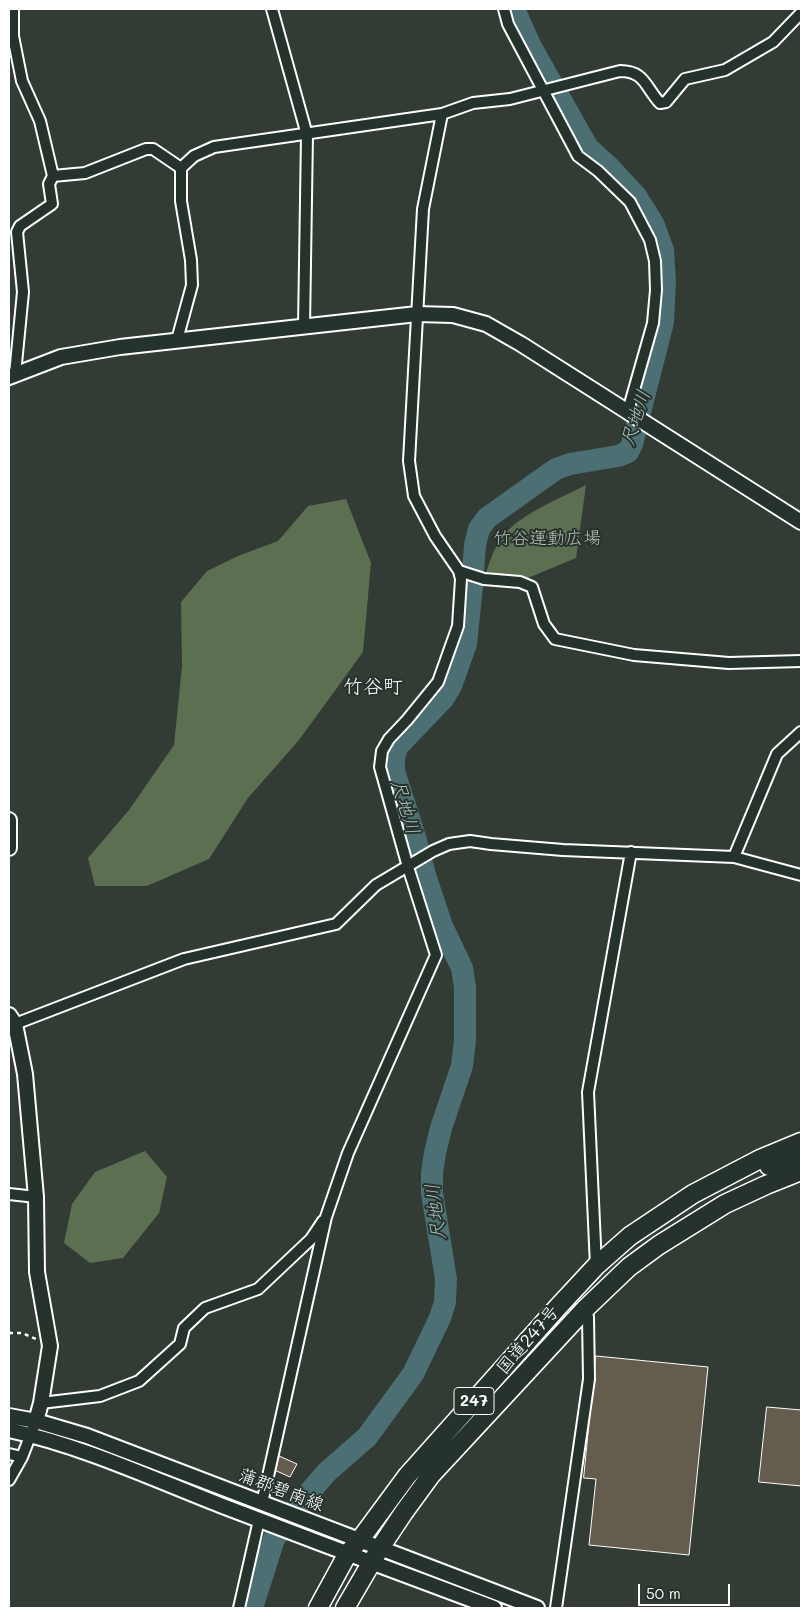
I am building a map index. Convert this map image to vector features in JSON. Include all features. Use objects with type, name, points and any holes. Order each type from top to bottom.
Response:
[{"type":"highway","name":"国道247号","points":[[318,1608],[354,1547],[407,1476],[596,1266],[630,1236],[693,1194],[760,1159],[801,1142]]},
{"type":"highway","name":"247","points":[[737,1172],[768,1166],[801,1156]]},
{"type":"highway","name":"国道247号","points":[[345,1608],[376,1554],[431,1475],[585,1309],[629,1267],[659,1245],[725,1204],[766,1184],[801,1171]]},
{"type":"street","points":[[12,9],[13,36],[22,81],[40,121],[53,176],[49,184],[52,204],[20,226],[17,232],[23,292],[12,376],[61,357],[120,347],[417,314],[453,315],[486,324],[521,344],[801,522]]},
{"type":"street","points":[[272,9],[307,135],[304,326]]},
{"type":"street","points":[[504,9],[508,24],[545,90],[578,156],[598,170],[630,202],[650,240],[655,261],[656,290],[653,323],[630,413]]},
{"type":"street","points":[[177,340],[192,285],[191,260],[181,201],[181,168],[194,156],[214,147],[442,114],[473,103],[510,99],[620,71],[631,71],[641,76],[660,102],[666,102],[685,79],[725,70],[773,42],[801,13]]},
{"type":"street","points":[[442,114],[423,209],[409,461],[414,496],[435,536],[461,571],[484,579],[520,582],[532,587],[544,624],[555,639],[634,655],[729,663],[801,661]]},
{"type":"street","points":[[53,176],[85,173],[146,149],[152,149],[181,168]]},
{"type":"street","points":[[262,1503],[326,1217],[348,1153],[436,955],[380,767],[382,751],[388,740],[438,682],[458,626],[461,571]]},
{"type":"street","points":[[734,857],[778,754],[801,732]]},
{"type":"street","points":[[9,820],[9,847]]},
{"type":"street","points":[[9,1480],[22,1457],[42,1403],[50,1346],[37,1272],[36,1197],[26,1074],[12,1019],[184,959],[336,924],[376,885],[426,855],[450,844],[470,841],[564,850],[734,857],[801,875]]},
{"type":"street","points":[[596,1266],[588,1092],[631,852]]},
{"type":"street","points":[[9,1194],[36,1197]]},
{"type":"street","points":[[42,1403],[100,1396],[138,1382],[180,1344],[184,1328],[205,1308],[258,1289],[311,1239],[326,1217]]},
{"type":"street","points":[[556,1608],[589,1379],[588,1317],[585,1309]]},
{"type":"street","name":"蒲郡碧南線","points":[[9,1416],[84,1451],[291,1532],[354,1547],[537,1608]]},
{"type":"street","name":"蒲郡碧南線","points":[[9,1430],[34,1428],[87,1436],[301,1518],[354,1547]]},
{"type":"street","points":[[9,1454],[22,1457]]},
{"type":"street","points":[[239,1608],[259,1520]]},
{"type":"street","name":"蒲郡碧南線","points":[[376,1554],[494,1608]]},
{"type":"path","points":[[9,1333],[22,1333],[50,1346]]},
{"type":"green space","name":"竹谷運動広場","points":[[586,485],[576,558],[523,580],[485,576],[495,549],[507,531],[539,508]]},
{"type":"green space","points":[[346,499],[371,563],[363,652],[299,740],[248,798],[209,859],[147,886],[95,886],[88,858],[129,810],[174,745],[182,666],[181,602],[207,571],[238,556],[278,541],[308,506]]},
{"type":"green space","points":[[145,1151],[167,1177],[159,1213],[123,1258],[90,1263],[64,1243],[72,1204],[95,1172]]},
{"type":"building","points":[[596,1356],[708,1367],[689,1555],[589,1545],[596,1479],[584,1478]]},
{"type":"building","points":[[767,1407],[801,1410],[801,1486],[759,1482]]},
{"type":"building","points":[[279,1456],[297,1464],[290,1477],[272,1469]]},
{"type":"waterway","name":"尺地川","points":[[252,1608],[274,1539],[300,1503],[327,1472],[367,1437],[413,1374],[440,1318],[445,1302],[446,1279],[432,1193],[432,1173],[441,1128],[462,1066],[465,1040],[465,987],[462,968],[442,926],[394,771],[394,758],[397,747],[443,699],[451,686],[466,644],[475,545],[479,529],[487,518],[556,469],[570,464],[618,456],[628,452],[632,444],[663,322],[665,282],[663,250],[653,223],[636,196],[588,148],[531,47],[514,9]]},
{"type":"district","name":"竹谷町","points":[[373,687]]}]
